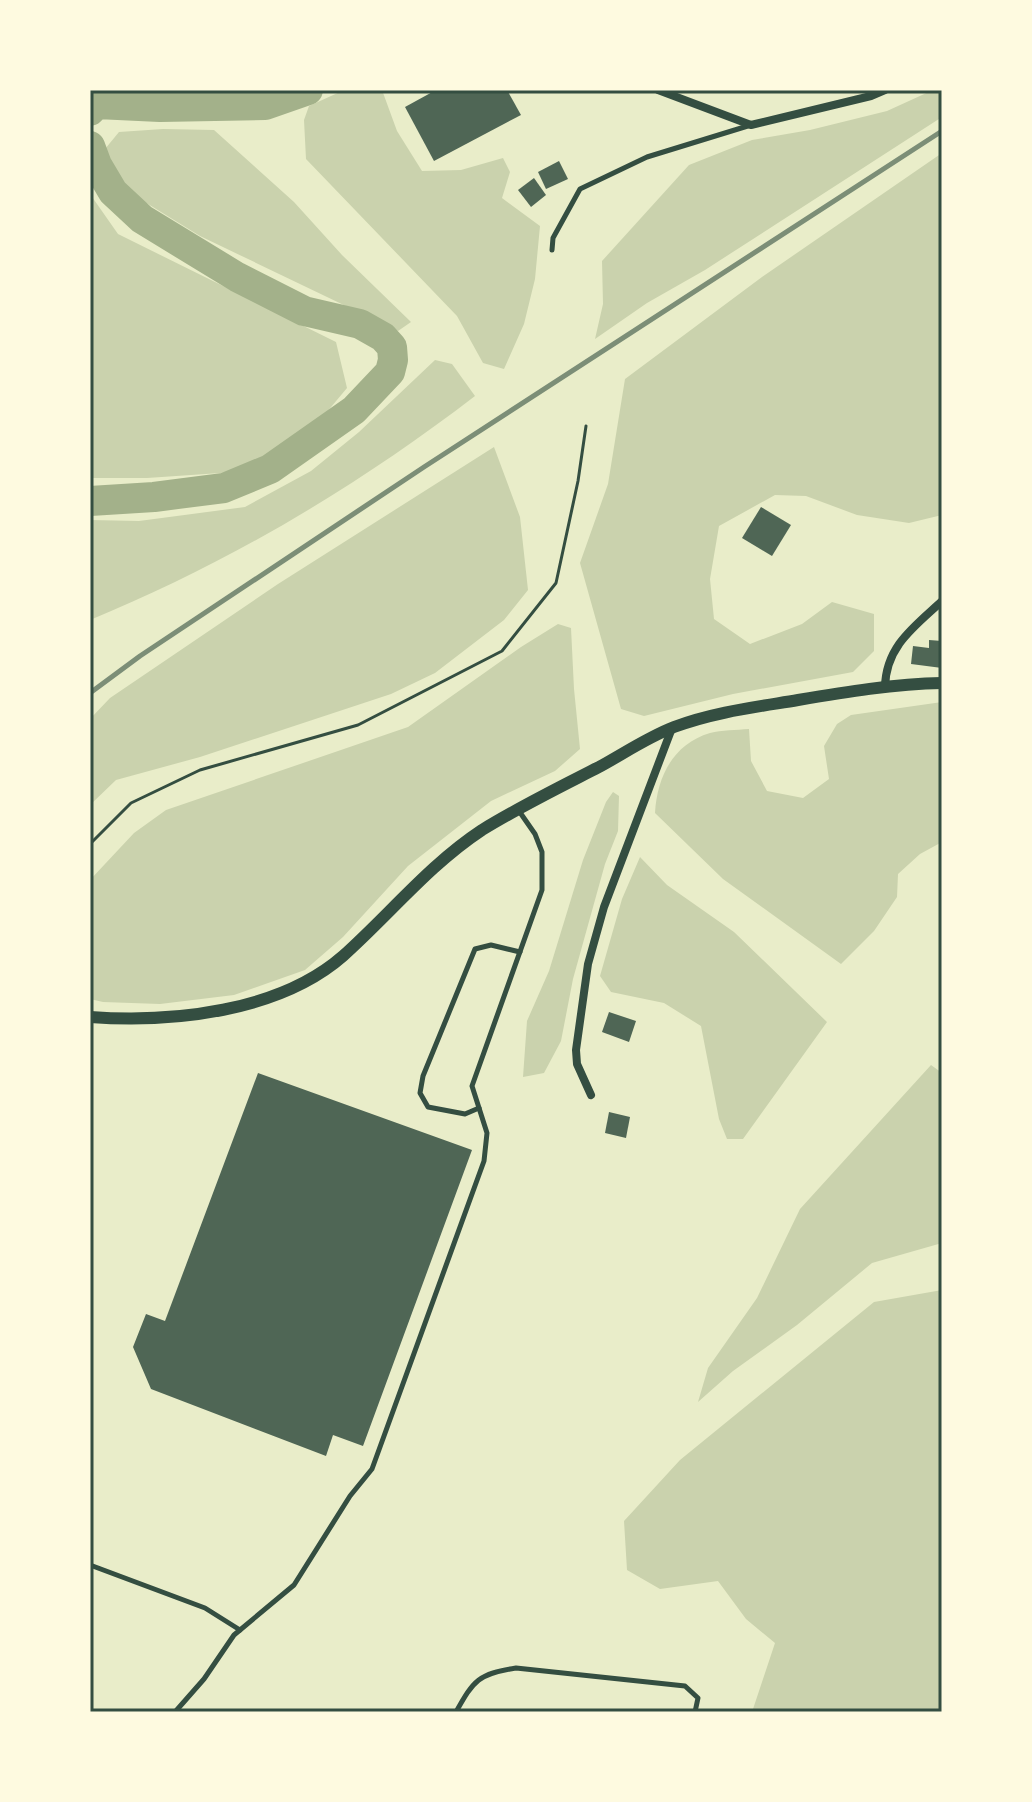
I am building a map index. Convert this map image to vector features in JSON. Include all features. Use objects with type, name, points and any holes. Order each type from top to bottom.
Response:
[{"type":"street","points":[[658,90],[751,125],[885,90]]},
{"type":"street","points":[[885,687],[889,661],[895,647],[942,601]]},
{"type":"street","points":[[90,1017],[123,1019],[199,1013],[263,999],[307,982],[341,957],[447,856],[483,830],[672,728],[720,713],[885,687],[942,683]]},
{"type":"street","points":[[591,1095],[577,1064],[576,1050],[588,964],[604,907],[672,728]]},
{"type":"lane","points":[[552,250],[553,238],[580,189],[647,157],[751,125]]},
{"type":"lane","points":[[175,1712],[192,1695],[240,1630],[294,1585],[378,1456],[484,1161],[487,1133],[472,1086],[542,890],[542,852],[535,834],[518,810]]},
{"type":"lane","points":[[479,1108],[465,1114],[428,1107],[420,1093],[423,1076],[475,949],[491,945],[520,952]]},
{"type":"lane","points":[[90,1565],[205,1608],[240,1630]]},
{"type":"lane","points":[[456,1712],[472,1684],[491,1672],[516,1668],[685,1686],[698,1698],[695,1712]]},
{"type":"path","points":[[90,844],[131,803],[200,770],[358,725],[502,651],[556,583],[578,481],[586,426]]},
{"type":"green space","points":[[382,90],[397,131],[422,171],[461,170],[503,158],[510,172],[502,198],[540,226],[535,279],[524,324],[504,369],[483,363],[457,316],[306,159],[304,120],[309,106],[342,91]]},
{"type":"green space","points":[[933,90],[942,90],[942,117],[595,339],[603,304],[602,261],[689,165],[752,140],[810,130],[887,111]]},
{"type":"green space","points":[[214,130],[294,202],[342,255],[411,322],[398,331],[200,236],[122,188],[105,149],[119,132]]},
{"type":"green space","points":[[942,153],[942,515],[909,523],[857,515],[806,496],[775,495],[719,526],[710,579],[714,619],[750,644],[802,624],[832,602],[874,614],[874,651],[853,672],[733,694],[644,716],[621,709],[580,563],[608,484],[625,379],[762,277]]},
{"type":"green space","points":[[90,194],[118,234],[336,342],[347,388],[311,431],[235,472],[90,478]]},
{"type":"green space","points":[[435,360],[452,364],[475,396],[385,461],[290,521],[192,574],[90,620],[90,520],[139,521],[245,507],[311,471],[359,432]]},
{"type":"green space","points":[[494,447],[520,517],[528,590],[504,620],[435,673],[391,694],[200,757],[116,780],[90,805],[90,719],[110,698],[278,584]]},
{"type":"green space","points":[[558,624],[571,628],[580,749],[555,771],[491,801],[408,866],[343,937],[305,970],[234,995],[160,1004],[90,999],[90,880],[134,833],[166,810],[408,727]]},
{"type":"green space","points":[[942,702],[942,842],[920,854],[898,874],[897,897],[874,931],[841,964],[723,879],[655,813],[659,787],[669,764],[697,738],[710,733],[749,729],[751,761],[767,791],[803,798],[829,779],[824,746],[837,724],[851,715]]},
{"type":"green space","points":[[613,792],[619,796],[618,831],[605,864],[573,979],[561,1041],[544,1073],[523,1077],[527,1021],[549,971],[583,860]]},
{"type":"green space","points":[[640,857],[667,885],[734,932],[827,1022],[743,1139],[727,1139],[719,1119],[701,1026],[664,1003],[611,992],[600,976],[622,899]]},
{"type":"green space","points":[[931,1065],[942,1073],[942,1243],[872,1263],[698,1402],[708,1368],[757,1298],[800,1209]]},
{"type":"green space","points":[[942,1290],[942,1712],[752,1712],[775,1643],[746,1619],[718,1581],[660,1589],[627,1570],[624,1521],[680,1460],[874,1302]]},
{"type":"building","points":[[436,90],[507,90],[521,115],[434,161],[405,107]]},
{"type":"building","points":[[559,161],[568,179],[546,189],[538,172]]},
{"type":"building","points":[[534,178],[546,195],[531,207],[518,190]]},
{"type":"building","points":[[761,507],[791,525],[772,556],[742,538]]},
{"type":"building","points":[[929,640],[942,641],[942,668],[911,664],[913,646],[929,648]]},
{"type":"building","points":[[609,1012],[636,1021],[629,1042],[602,1032]]},
{"type":"building","points":[[258,1073],[472,1150],[363,1446],[333,1435],[326,1456],[151,1389],[133,1347],[146,1314],[165,1321]]},
{"type":"building","points":[[609,1112],[630,1117],[626,1138],[605,1133]]},
{"type":"waterway","points":[[123,104],[139,90]]},
{"type":"waterway","points":[[90,111],[97,104],[160,107],[265,105],[308,90]]},
{"type":"waterway","points":[[90,146],[113,192],[142,219],[237,277],[304,311],[360,324],[383,337],[392,347],[393,360],[390,372],[354,410],[270,469],[224,488],[90,501]]},
{"type":"railway","points":[[90,693],[140,656],[424,467],[942,131]]}]
